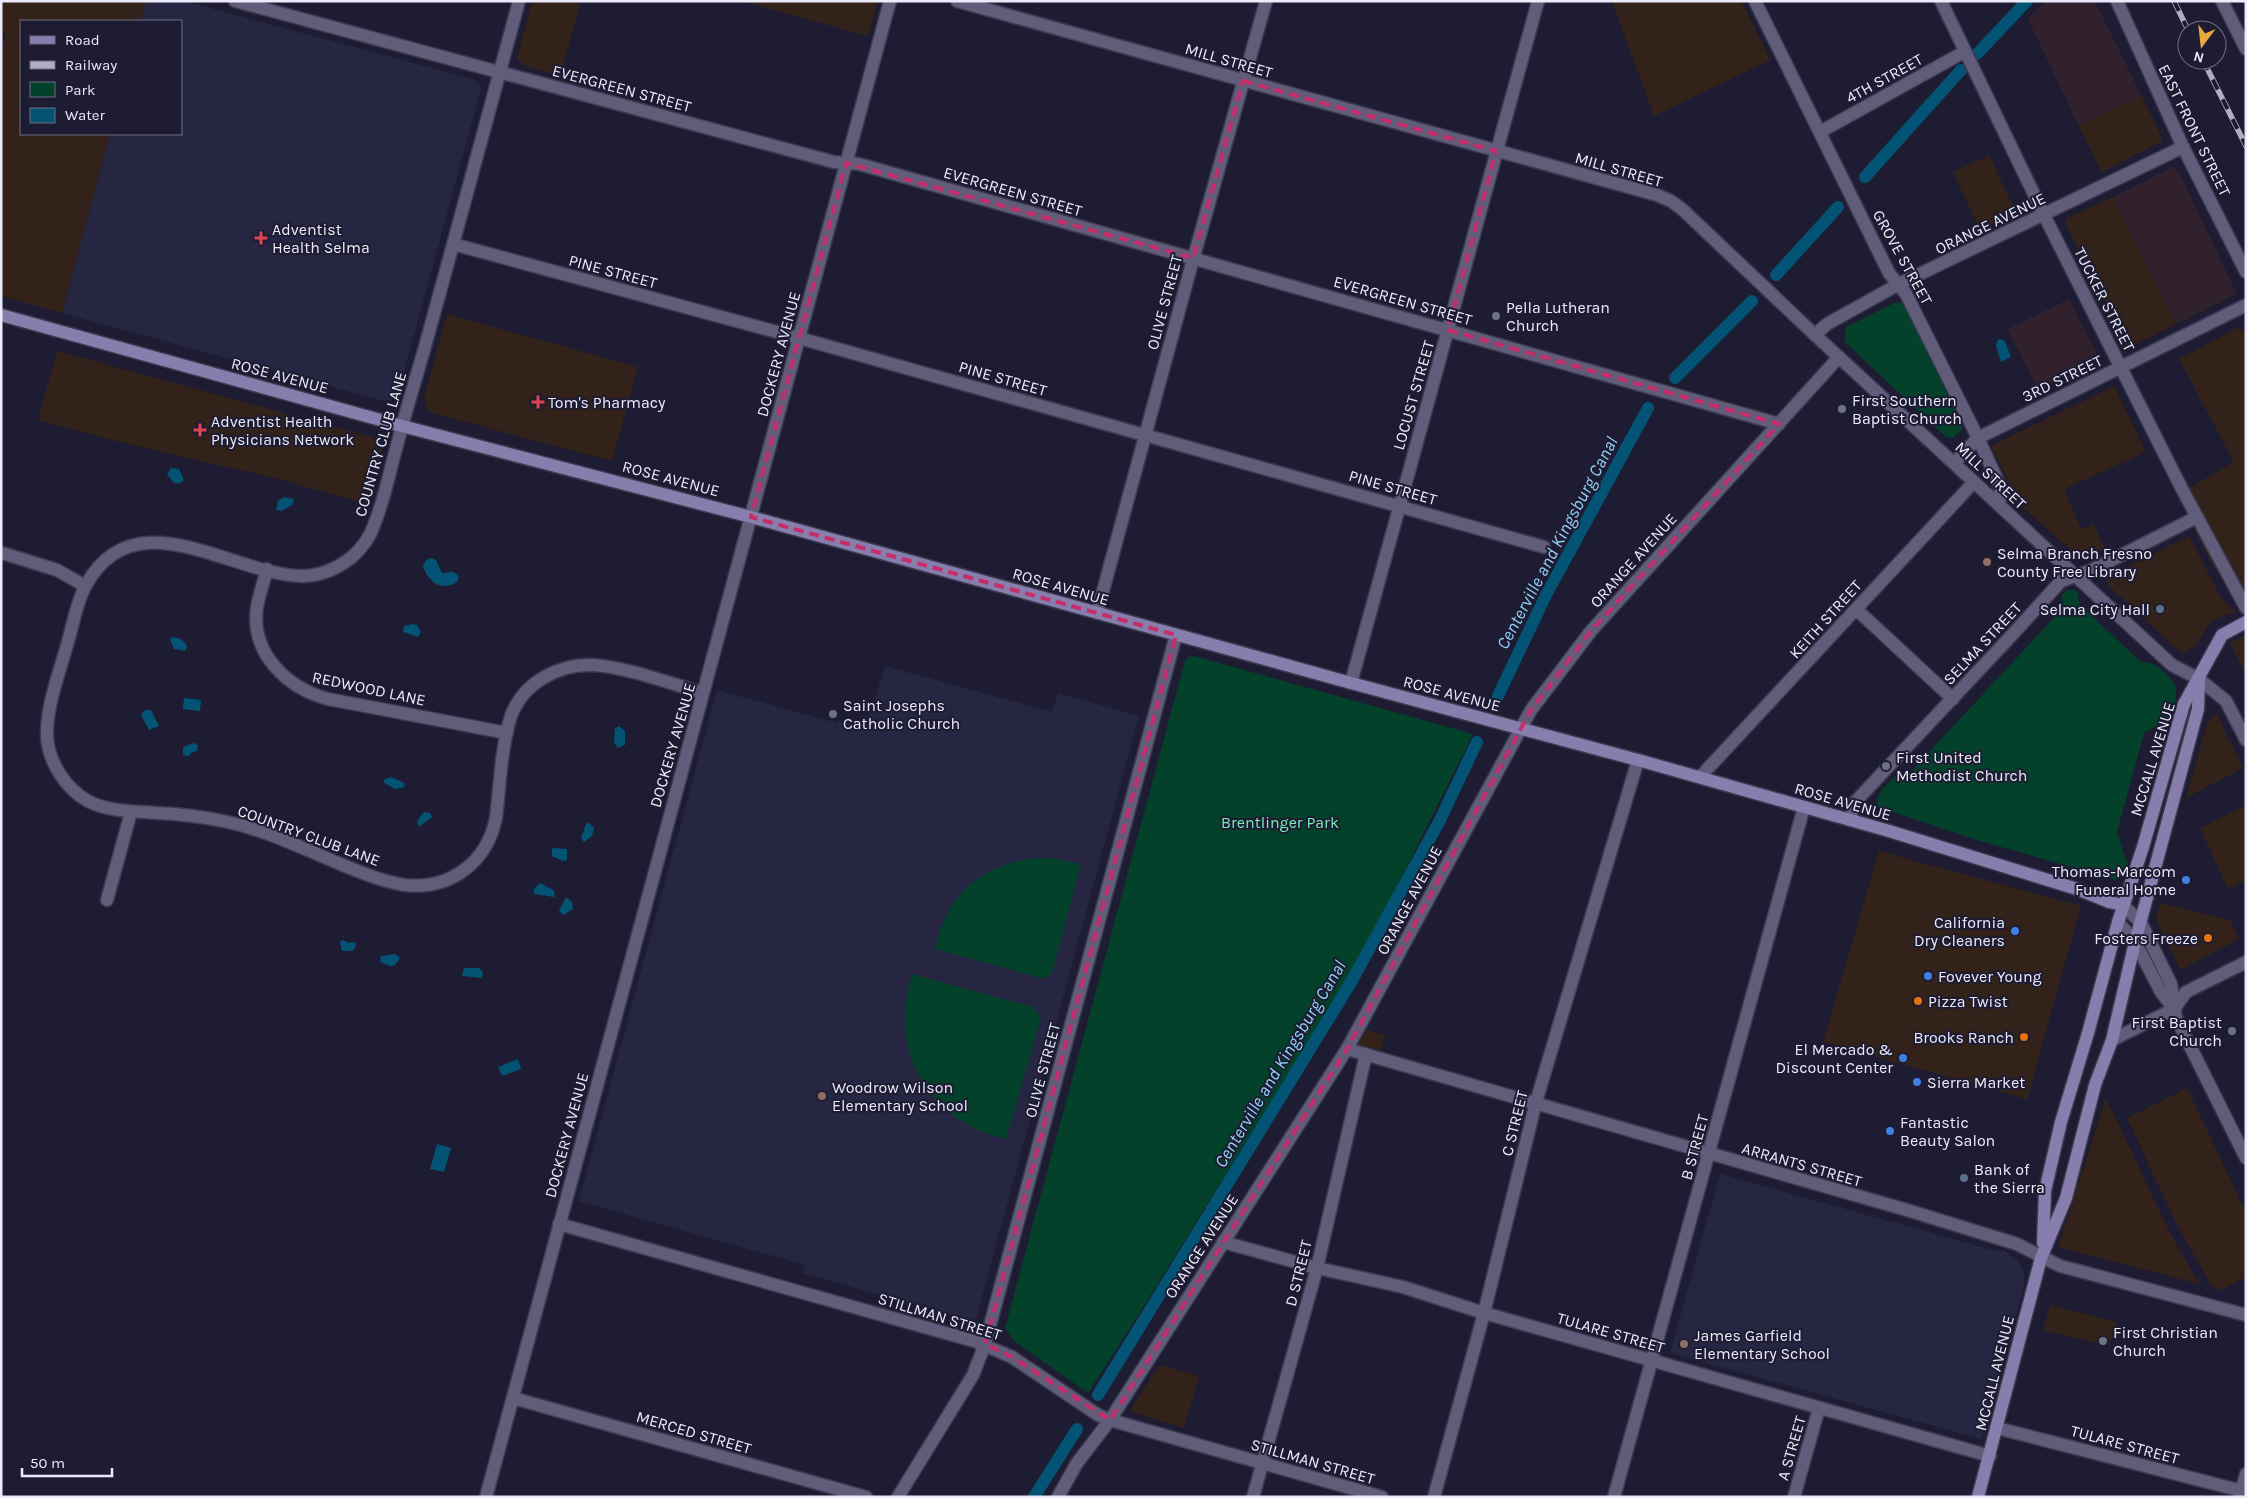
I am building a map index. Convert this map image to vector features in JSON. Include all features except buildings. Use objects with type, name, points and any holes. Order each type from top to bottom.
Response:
[{"type":"street","name":"EVERGREEN STREET","points":[[235,1],[834,162],[858,164],[1779,424]]},
{"type":"street","name":"COUNTRY CLUB LANE","points":[[519,1],[453,244],[370,535],[358,552],[342,564],[323,573],[312,575],[288,574],[166,543],[147,543],[123,549],[111,556],[94,573],[85,586],[77,608],[50,711],[47,738],[49,751],[59,773],[80,796],[101,806],[131,812],[188,815],[232,823],[279,838],[383,880],[402,884],[432,884],[451,878],[469,868],[478,860],[490,840],[496,818],[507,733],[518,702],[537,681],[551,673],[567,668],[592,665],[603,666],[703,693]]},
{"type":"street","name":"DOCKERY AVENUE","points":[[486,1497],[890,1]]},
{"type":"street","name":"MILL STREET","points":[[958,1],[1657,195],[1671,201],[1683,210],[1815,335],[2172,665],[2199,679],[2226,701],[2246,740]]},
{"type":"street","name":"OLIVE STREET","points":[[1097,613],[1193,258],[1266,1]]},
{"type":"street","name":"LOCUST STREET","points":[[1351,683],[1538,1]]},
{"type":"street","name":"GROVE STREET","points":[[1755,1],[1889,273],[1906,294],[1978,438],[2001,488],[1999,504]]},
{"type":"street","name":"TUCKER STREET","points":[[1941,1],[2044,215],[2197,517],[2246,608]]},
{"type":"street","name":"EAST FRONT STREET","points":[[2117,1],[2183,147],[2246,272]]},
{"type":"street","points":[[2222,1],[2246,49]]},
{"type":"street","name":"4TH STREET","points":[[1820,132],[1964,52]]},
{"type":"street","name":"ORANGE AVENUE","points":[[1815,335],[1827,324],[1898,284],[2183,147]]},
{"type":"street","name":"PINE STREET","points":[[453,244],[800,338],[1544,547]]},
{"type":"street","name":"3RD STREET","points":[[1954,462],[1978,438],[2246,304]]},
{"type":"street","name":"ROSE AVENUE","points":[[1,315],[402,426],[751,517],[1351,683],[1700,777],[2077,889],[2109,902],[2123,904]]},
{"type":"street","name":"ORANGE AVENUE","points":[[1058,1497],[1077,1463],[1110,1420],[1347,1049],[1531,710],[1591,631],[1839,357]]},
{"type":"street","name":"KEITH STREET","points":[[1700,777],[1974,482]]},
{"type":"street","name":"SELMA STREET","points":[[1850,820],[1856,801],[1953,699],[2060,581],[2113,560],[2197,517]]},
{"type":"street","points":[[2,553],[57,570],[85,586]]},
{"type":"street","name":"REDWOOD LANE","points":[[267,569],[257,607],[258,630],[261,643],[272,664],[290,682],[302,690],[328,699],[507,733]]},
{"type":"street","points":[[1856,609],[1953,699]]},
{"type":"street","points":[[2199,679],[2222,635],[2246,622]]},
{"type":"street","name":"OLIVE STREET","points":[[898,1497],[973,1375],[985,1344],[1176,635]]},
{"type":"street","name":"MCCALL AVENUE","points":[[2041,1258],[2045,1191],[2068,1097],[2088,1033],[2123,904],[2143,847],[2184,704],[2199,679]]},
{"type":"street","name":"MCCALL AVENUE","points":[[1978,1497],[2041,1258],[2066,1198],[2095,1085],[2112,1040],[2134,942],[2141,923],[2198,709],[2199,679]]},
{"type":"street","name":"C STREET","points":[[1434,1497],[1484,1313],[1536,1102],[1638,760]]},
{"type":"street","name":"B STREET","points":[[1614,1497],[1804,807]]},
{"type":"street","points":[[106,900],[131,812]]},
{"type":"street","points":[[2109,902],[2118,922],[2134,942],[2161,992],[2174,1008]]},
{"type":"street","points":[[2123,904],[2141,923],[2171,984],[2176,1018],[2246,1158]]},
{"type":"street","points":[[2112,1040],[2174,1008],[2186,992],[2246,962]]},
{"type":"street","name":"ARRANTS STREET","points":[[1347,1049],[1906,1210],[2017,1244],[2041,1258],[2060,1266],[2246,1315]]},
{"type":"street","name":"D STREET","points":[[1253,1497],[1316,1268],[1366,1054]]},
{"type":"street","name":"STILLMAN STREET","points":[[559,1224],[985,1344],[1012,1357],[1098,1415],[1110,1420],[1382,1497]]},
{"type":"street","name":"TULARE STREET","points":[[1223,1242],[1316,1268],[1403,1287],[1484,1313],[1990,1456]]},
{"type":"street","name":"MERCED STREET","points":[[513,1398],[866,1497]]},
{"type":"street","name":"A STREET","points":[[1794,1497],[1819,1408]]},
{"type":"street","name":"TULARE STREET","points":[[1997,1428],[2242,1493]]},
{"type":"street","points":[[1068,1497],[1077,1463]]},
{"type":"street","points":[[2242,1493],[2246,1474]]},
{"type":"highlighted area","points":[[1243,81],[1496,151],[1448,330],[1779,424],[1591,631],[1531,710],[1347,1049],[1110,1420],[1012,1357],[985,1344],[1176,635],[751,517],[846,163],[1193,258]]},
{"type":"shaded area","points":[[1,1],[146,1],[141,20],[20,20],[20,135],[110,135],[62,313],[1,296],[1,51],[6,33],[1,32]]},
{"type":"shaded area","name":"Adventist Health Selma","points":[[146,1],[184,1],[473,79],[480,84],[481,89],[399,390],[391,400],[384,401],[62,313],[110,135],[182,135],[182,20],[141,20]]},
{"type":"shaded area","points":[[532,1],[581,1],[560,76],[525,66],[517,59]]},
{"type":"shaded area","points":[[740,1],[878,1],[868,36]]},
{"type":"shaded area","points":[[1612,1],[1741,1],[1770,60],[1654,116]]},
{"type":"shaded area","points":[[2045,1],[2095,1],[2141,95],[2078,125],[2028,19]]},
{"type":"shaded area","points":[[2141,95],[2162,138],[2161,142],[2102,172],[2078,125]]},
{"type":"shaded area","points":[[1989,155],[2016,213],[1980,230],[1953,172]]},
{"type":"shaded area","points":[[2172,167],[2178,170],[2237,294],[2177,324],[2113,197]]},
{"type":"shaded area","points":[[2113,197],[2177,324],[2128,348],[2065,222],[2067,218]]},
{"type":"shaded area","points":[[2069,299],[2100,360],[2039,391],[2007,329]]},
{"type":"shaded area","points":[[447,314],[638,367],[612,461],[435,414],[427,409],[424,399]]},
{"type":"shaded area","points":[[2237,328],[2246,331],[2246,600],[2236,600],[2211,562],[2177,495],[2234,462],[2179,359]]},
{"type":"shaded area","points":[[57,351],[372,437],[381,447],[382,456],[368,504],[274,478],[116,441],[38,420]]},
{"type":"shaded area","points":[[2114,386],[2146,452],[2064,489],[2081,529],[2093,524],[2105,548],[2082,560],[2020,505],[1991,446]]},
{"type":"shaded area","points":[[2189,536],[2221,598],[2236,612],[2213,620],[2196,646],[2181,653],[2109,586],[2107,580],[2111,575]]},
{"type":"shaded area","points":[[2246,635],[2246,676],[2230,643]]},
{"type":"shaded area","points":[[885,666],[1052,712],[1058,693],[1139,716],[976,1319],[973,1321],[803,1273],[805,1265],[579,1201],[717,690],[837,723],[838,720],[866,728]]},
{"type":"shaded area","points":[[2213,715],[2217,715],[2243,768],[2186,798],[2207,724]]},
{"type":"shaded area","points":[[2246,805],[2246,880],[2228,889],[2200,828]]},
{"type":"shaded area","points":[[1879,851],[2081,906],[2027,1099],[1823,1042]]},
{"type":"shaded area","points":[[2160,903],[2230,920],[2239,939],[2180,970],[2156,919]]},
{"type":"shaded area","points":[[1367,1030],[1385,1035],[1381,1051],[1358,1045]]},
{"type":"shaded area","points":[[2187,1088],[2246,1213],[2246,1277],[2221,1290],[2212,1287],[2177,1225],[2127,1118]]},
{"type":"shaded area","points":[[2106,1098],[2168,1229],[2199,1284],[2058,1247]]},
{"type":"shaded area","points":[[1720,1174],[1989,1249],[2004,1251],[2017,1260],[2024,1273],[2024,1286],[1981,1439],[1670,1353]]},
{"type":"shaded area","points":[[2050,1305],[2117,1322],[2109,1346],[2043,1330]]},
{"type":"shaded area","points":[[1159,1365],[1199,1376],[1184,1428],[1131,1412]]},
{"type":"green space","points":[[1896,302],[1903,303],[1962,424],[1962,430],[1952,438],[1946,437],[1845,342],[1846,327]]},
{"type":"green space","points":[[2066,590],[2075,590],[2078,594],[2079,604],[2141,662],[2157,666],[2162,670],[2176,688],[2176,698],[2171,717],[2144,733],[2117,832],[2128,866],[2125,875],[2117,880],[1977,840],[1878,807],[1877,802],[1885,786],[1895,776],[1906,777],[2062,609],[2062,595]]},
{"type":"green space","name":"Brentlinger Park","points":[[1194,656],[1473,734],[1395,891],[1332,1004],[1088,1393],[1014,1341],[1005,1328],[1185,661],[1189,657]]},
{"type":"green space","points":[[1035,858],[1051,858],[1081,864],[1052,973],[1044,979],[935,949],[940,930],[948,913],[957,898],[969,886],[998,868]]},
{"type":"green space","points":[[912,974],[1033,1007],[1041,1018],[1006,1139],[978,1130],[955,1116],[935,1099],[920,1079],[910,1055],[905,1030],[906,1002]]},
{"type":"water","points":[[2000,339],[2005,341],[2011,357],[2001,362],[1996,346],[1997,341]]},
{"type":"water","points":[[171,468],[179,469],[184,480],[179,484],[173,482],[167,474]]},
{"type":"water","points":[[284,497],[294,499],[292,505],[281,511],[276,510],[278,501]]},
{"type":"water","points":[[431,558],[436,560],[442,573],[455,573],[459,577],[457,582],[441,586],[432,581],[423,566],[426,560]]},
{"type":"water","points":[[417,625],[421,632],[418,637],[403,632],[404,626]]},
{"type":"water","points":[[172,637],[185,643],[187,647],[185,651],[174,649],[170,640]]},
{"type":"water","points":[[184,698],[201,700],[200,711],[183,709]]},
{"type":"water","points":[[145,710],[151,710],[159,726],[149,730],[141,715]]},
{"type":"water","points":[[619,726],[625,731],[625,745],[618,748],[614,743],[615,728]]},
{"type":"water","points":[[194,743],[198,745],[197,751],[192,752],[189,756],[183,755],[183,747]]},
{"type":"water","points":[[391,777],[404,783],[405,787],[395,789],[383,782]]},
{"type":"water","points":[[424,812],[430,813],[432,817],[419,827],[417,821]]},
{"type":"water","points":[[589,823],[594,828],[592,836],[584,842],[581,838],[586,824]]},
{"type":"water","points":[[552,848],[567,849],[567,860],[563,861],[552,856]]},
{"type":"water","points":[[540,883],[553,890],[554,897],[534,894],[534,889]]},
{"type":"water","points":[[566,897],[572,902],[573,909],[564,915],[559,911]]},
{"type":"water","points":[[343,940],[348,943],[355,942],[356,946],[353,951],[342,951],[340,942]]},
{"type":"water","points":[[395,954],[400,958],[395,965],[390,966],[380,962],[381,956]]},
{"type":"water","points":[[464,968],[479,968],[483,973],[482,978],[462,976]]},
{"type":"water","points":[[518,1059],[521,1069],[502,1076],[498,1067]]},
{"type":"water","points":[[437,1144],[451,1148],[444,1172],[430,1169]]},
{"type":"waterway","name":"Centerville and Kingsburg Canal","points":[[1977,54],[2027,1]]},
{"type":"waterway","name":"Centerville and Kingsburg Canal","points":[[1865,177],[1961,70]]},
{"type":"waterway","name":"Centerville and Kingsburg Canal","points":[[1776,275],[1838,207]]},
{"type":"waterway","name":"Centerville and Kingsburg Canal","points":[[1675,378],[1752,301]]},
{"type":"waterway","name":"Centerville and Kingsburg Canal","points":[[1498,696],[1546,595],[1648,408]]},
{"type":"waterway","name":"Centerville and Kingsburg Canal","points":[[1098,1395],[1350,984],[1439,822],[1477,742]]},
{"type":"waterway","name":"Centerville and Kingsburg Canal","points":[[1034,1497],[1077,1429]]},
{"type":"railway","points":[[2174,1],[2183,20]]},
{"type":"railway","points":[[2208,70],[2246,146]]},
{"type":"place","name":"Adventist Health Selma","points":[[261,238]]},
{"type":"place","name":"Pella Lutheran Church","points":[[1496,316]]},
{"type":"place","name":"Tom's Pharmacy","points":[[538,402]]},
{"type":"place","name":"First Southern Baptist Church","points":[[1842,409]]},
{"type":"place","name":"Adventist Health Physicians Network","points":[[200,430]]},
{"type":"place","name":"Selma Branch Fresno County Free Library","points":[[1987,562]]},
{"type":"place","name":"Selma City Hall","points":[[2160,609]]},
{"type":"place","name":"Saint Josephs Catholic Church","points":[[833,714]]},
{"type":"place","name":"First United Methodist Church","points":[[1886,766]]},
{"type":"place","name":"Thomas-Marcom Funeral Home","points":[[2186,880]]},
{"type":"place","name":"California Dry Cleaners","points":[[2015,931]]},
{"type":"place","name":"Fosters Freeze","points":[[2208,938]]},
{"type":"place","name":"Fovever Young","points":[[1928,976]]},
{"type":"place","name":"Pizza Twist","points":[[1918,1001]]},
{"type":"place","name":"First Baptist Church","points":[[2232,1031]]},
{"type":"place","name":"Brooks Ranch","points":[[2024,1037]]},
{"type":"place","name":"El Mercado & Discount Center","points":[[1903,1058]]},
{"type":"place","name":"Sierra Market","points":[[1917,1082]]},
{"type":"place","name":"Woodrow Wilson Elementary School","points":[[822,1096]]},
{"type":"place","name":"Fantastic Beauty Salon","points":[[1890,1131]]},
{"type":"place","name":"Bank of the Sierra","points":[[1964,1178]]},
{"type":"place","name":"First Christian Church","points":[[2103,1341]]},
{"type":"place","name":"James Garfield Elementary School","points":[[1684,1344]]}]
